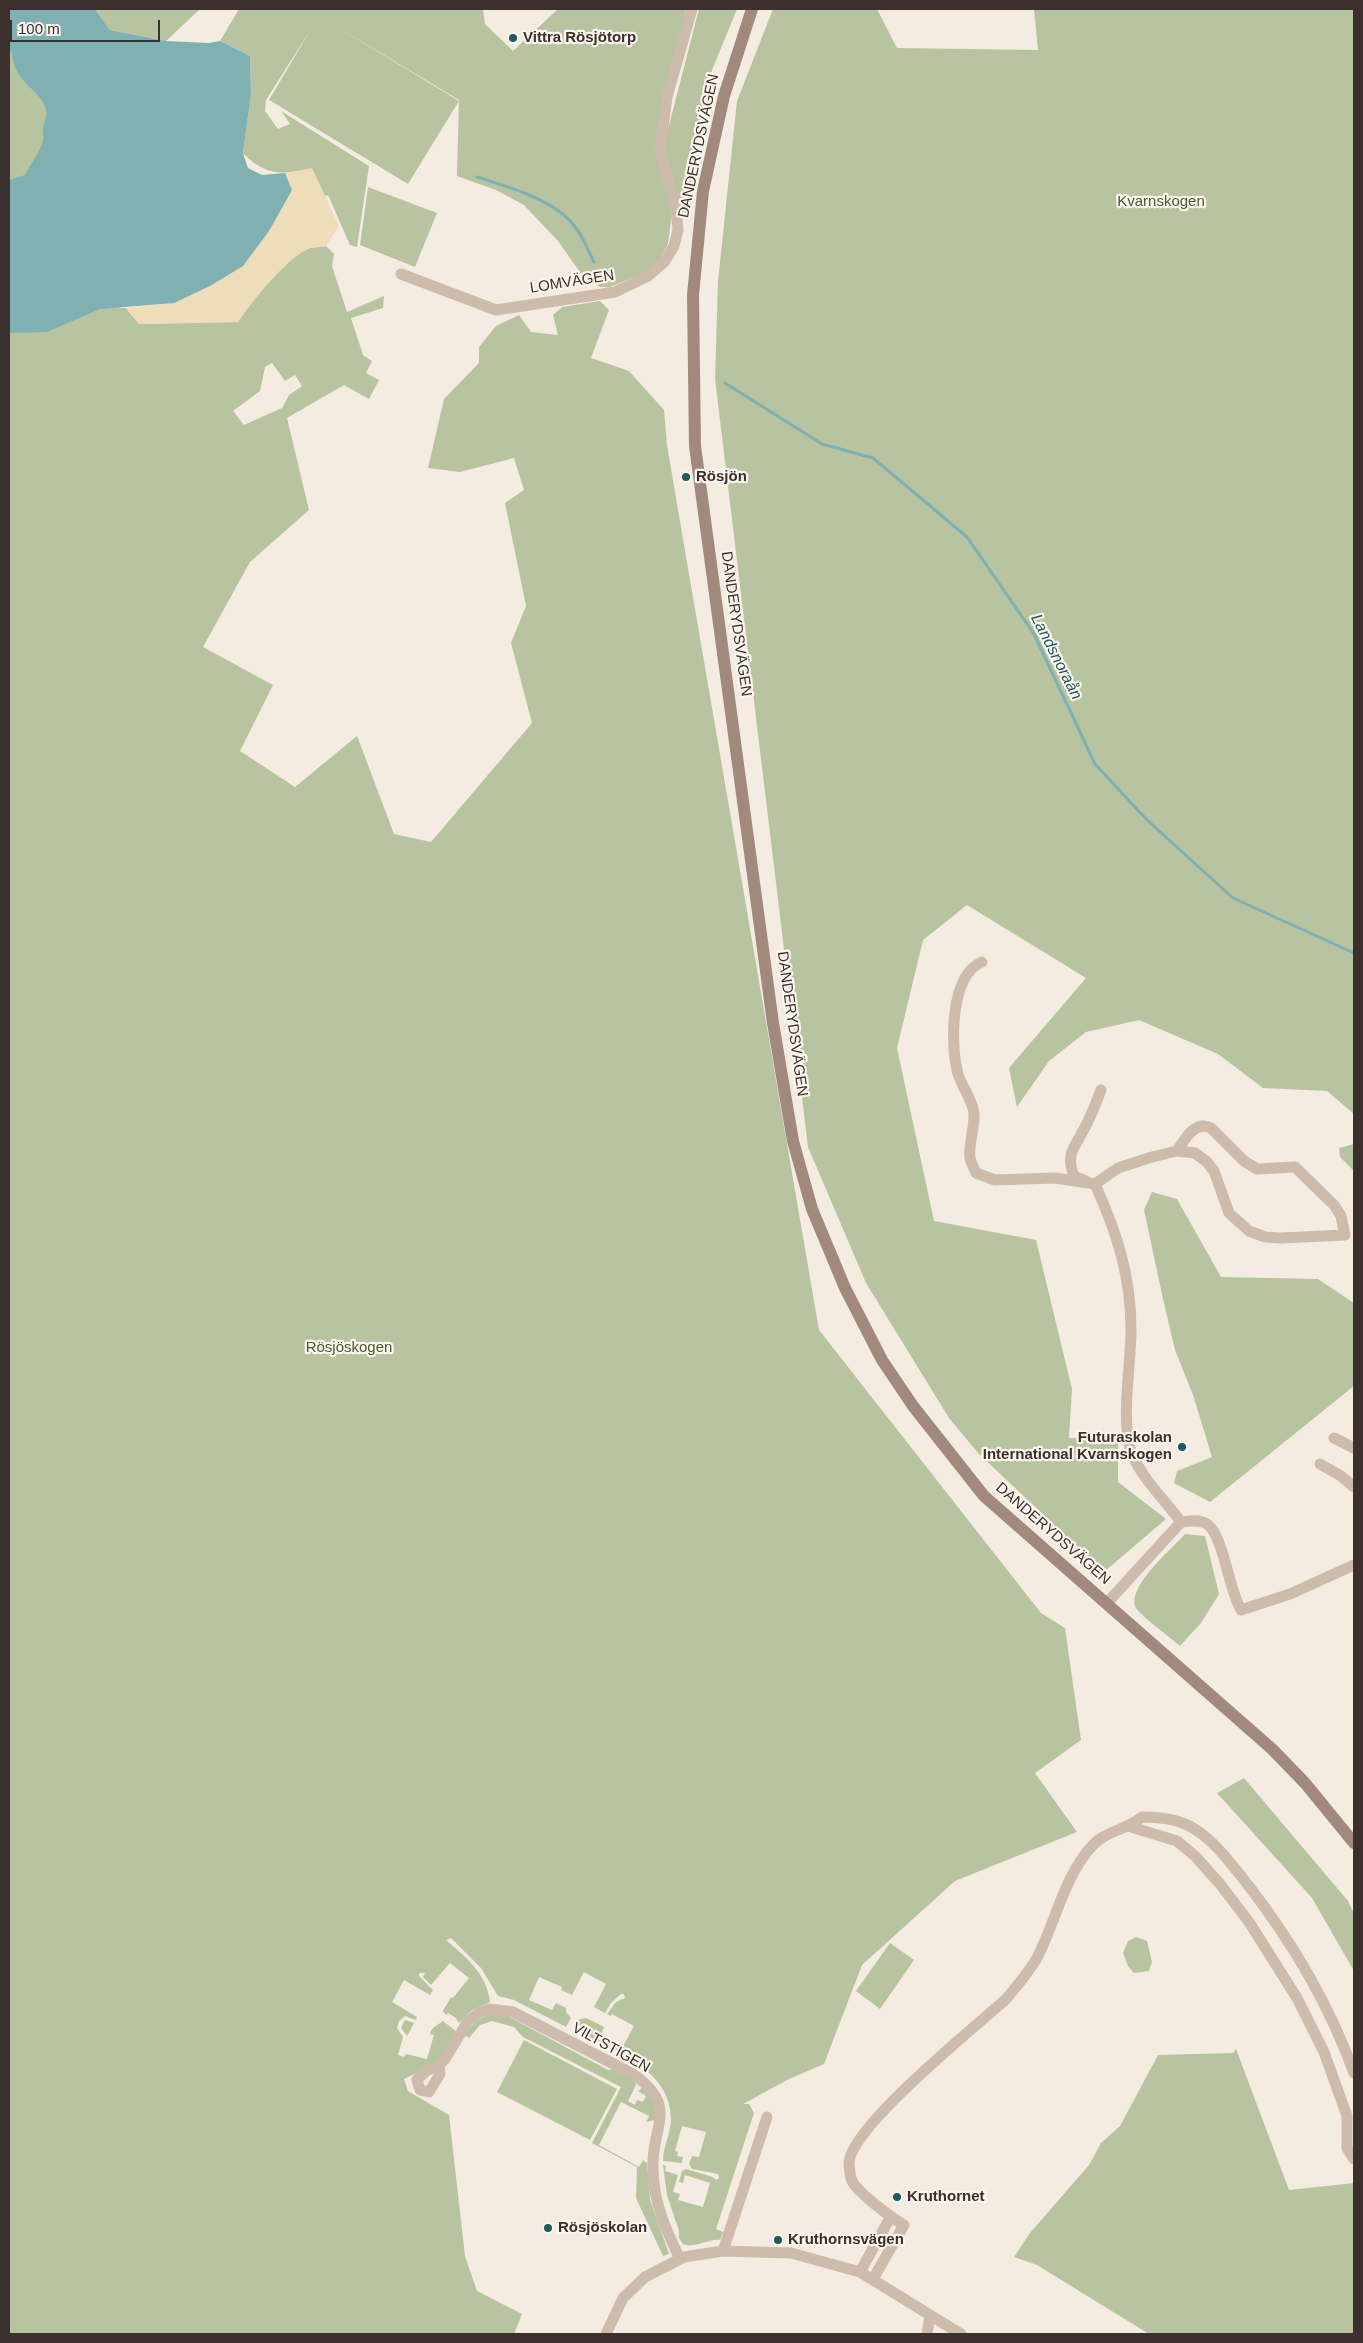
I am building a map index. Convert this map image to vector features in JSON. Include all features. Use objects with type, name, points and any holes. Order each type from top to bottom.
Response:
[{"type":"main road","name":"DANDERYDSVÄGEN","points":[[752,9],[724,96],[703,191],[693,295],[694,436],[773,1023],[793,1141],[812,1209],[829,1254],[878,1352],[913,1406],[984,1496],[1272,1749],[1305,1783],[1354,1843]]},
{"type":"street","name":"LOMVÄGEN","points":[[401,274],[496,310],[615,292],[648,276],[664,262],[674,246],[678,230],[676,208],[660,149],[668,97],[692,9]]},
{"type":"street","points":[[982,962],[974,965],[962,984],[955,1017],[954,1041],[954,1060],[959,1077],[974,1110],[970,1158],[976,1172],[995,1180],[1056,1178],[1095,1184],[1118,1168],[1177,1151],[1195,1153],[1207,1162],[1219,1183],[1229,1213],[1248,1231],[1265,1237],[1281,1238],[1345,1235],[1342,1216],[1295,1167],[1257,1169],[1244,1161],[1205,1124],[1198,1126],[1188,1135],[1177,1151]]},
{"type":"street","points":[[1101,1090],[1084,1130],[1075,1142],[1069,1165],[1074,1176],[1095,1184],[1109,1216],[1128,1276],[1131,1329],[1126,1428],[1131,1452],[1139,1469],[1181,1522]]},
{"type":"street","points":[[1334,1438],[1354,1448]]},
{"type":"street","points":[[1320,1464],[1341,1476],[1354,1487]]},
{"type":"street","points":[[1107,1603],[1181,1522],[1194,1520],[1208,1524],[1220,1543],[1234,1598],[1241,1610],[1290,1594],[1354,1565]]},
{"type":"street","points":[[873,2279],[904,2225],[890,2218],[852,2181],[849,2163],[853,2150],[868,2126],[891,2102],[1006,1999],[1038,1957],[1082,1859],[1094,1844],[1112,1833],[1131,1826],[1142,1818],[1157,1817],[1192,1827],[1210,1841],[1235,1869],[1285,1936],[1317,1988],[1343,2043],[1354,2073]]},
{"type":"street","points":[[1131,1826],[1177,1841],[1220,1884],[1250,1922],[1297,1998],[1324,2052],[1347,2116],[1347,2148],[1354,2159]]},
{"type":"street","name":"VILTSTIGEN","points":[[439,2065],[446,2059],[468,2021],[478,2013],[489,2009],[502,2010],[529,2020],[633,2074],[646,2084],[660,2105],[661,2118],[653,2153],[652,2172],[657,2206],[680,2259]]},
{"type":"street","points":[[724,2251],[767,2117]]},
{"type":"street","points":[[860,2272],[890,2218]]},
{"type":"street","points":[[606,2334],[623,2298],[645,2277],[680,2259],[703,2253],[724,2251],[791,2253],[860,2272],[961,2334]]},
{"type":"street","points":[[928,2334],[930,2315]]},
{"type":"green space","name":"Rösjöskogen","points":[[9,9],[15,9],[120,308],[126,308],[139,324],[238,322],[251,303],[281,269],[301,252],[310,248],[326,246],[334,254],[332,266],[347,312],[384,296],[383,308],[351,318],[363,355],[372,361],[366,373],[379,380],[369,399],[344,385],[287,418],[309,510],[250,562],[203,647],[273,685],[240,751],[295,787],[357,736],[394,834],[431,842],[532,723],[511,643],[526,606],[505,503],[524,490],[514,458],[460,472],[428,468],[444,399],[479,363],[479,347],[496,326],[519,315],[531,332],[558,335],[553,315],[562,307],[600,301],[609,310],[591,358],[629,371],[664,410],[667,445],[819,1330],[1041,1613],[1065,1628],[1081,1740],[1035,1773],[1077,1832],[955,1881],[862,1965],[824,2064],[789,2079],[743,2104],[749,2104],[754,2113],[716,2229],[723,2232],[720,2240],[692,2245],[683,2244],[679,2238],[679,2231],[667,2195],[663,2165],[666,2166],[665,2171],[678,2175],[673,2192],[680,2194],[678,2200],[703,2207],[710,2183],[685,2175],[683,2183],[679,2182],[682,2171],[686,2169],[713,2177],[716,2180],[719,2178],[718,2174],[692,2169],[689,2164],[692,2156],[699,2157],[706,2132],[682,2126],[675,2151],[678,2152],[677,2156],[683,2157],[682,2163],[663,2161],[671,2119],[668,2101],[661,2087],[637,2063],[575,2031],[579,2023],[577,2020],[586,2018],[604,2027],[600,2036],[622,2048],[634,2026],[612,2014],[611,2016],[607,2014],[616,2002],[625,1998],[624,1994],[621,1994],[611,2003],[605,2013],[594,2007],[606,1984],[584,1972],[572,1995],[561,1990],[562,1987],[539,1977],[529,2000],[552,2010],[556,2003],[566,2008],[566,2012],[571,2018],[566,2027],[514,2000],[498,1996],[481,1968],[451,1938],[446,1940],[468,1960],[485,1983],[490,2002],[471,2011],[459,2023],[456,2018],[448,2013],[446,2015],[443,2011],[451,1997],[453,1998],[469,1978],[450,1963],[431,1985],[423,1977],[425,1973],[419,1973],[419,1976],[433,1990],[430,1995],[404,1980],[392,2002],[417,2017],[416,2020],[405,2016],[399,2021],[397,2028],[403,2037],[398,2055],[404,2057],[406,2054],[427,2059],[434,2035],[430,2034],[431,2031],[443,2021],[457,2032],[437,2063],[404,2079],[408,2091],[449,2115],[465,2256],[477,2291],[522,2314],[514,2334],[9,2334]],"holes":[[[272,363],[285,381],[295,375],[302,386],[289,395],[282,408],[244,425],[233,411],[260,391],[265,367]]]},
{"type":"green space","points":[[95,9],[200,9],[166,41],[110,30]]},
{"type":"green space","points":[[239,9],[483,9],[485,24],[513,51],[558,9],[686,9],[656,151],[673,206],[668,244],[655,268],[610,287],[600,287],[582,275],[558,241],[524,205],[496,190],[457,176],[459,101],[408,184],[269,100],[311,29],[266,100],[265,111],[278,129],[290,124],[281,111],[369,166],[357,247],[350,245],[328,195],[325,196],[312,169],[274,172],[259,166],[243,153],[251,95],[250,56],[220,41]],"holes":[[[324,19],[459,100],[459,101]]]},
{"type":"green space","points":[[699,9],[737,9],[712,70],[692,169],[689,214],[681,213],[665,161],[665,141]]},
{"type":"green space","name":"Kvarnskogen","points":[[773,9],[877,9],[897,48],[1038,50],[1034,9],[1354,9],[1354,1114],[1327,1091],[1263,1088],[1218,1054],[1139,1020],[1086,1032],[1049,1061],[1017,1107],[1009,1068],[1086,978],[967,905],[923,940],[897,1048],[934,1221],[1036,1240],[1072,1389],[1069,1438],[1118,1439],[1118,1482],[1166,1519],[1104,1572],[978,1453],[949,1418],[866,1283],[808,1147],[715,379],[718,281],[737,101]]},
{"type":"green space","points":[[368,187],[437,213],[415,267],[360,245]]},
{"type":"green space","points":[[1354,1144],[1354,1171],[1340,1157],[1339,1148]]},
{"type":"green space","points":[[1152,1192],[1177,1199],[1221,1277],[1318,1279],[1354,1303],[1354,1386],[1210,1502],[1174,1483],[1177,1471],[1212,1457],[1193,1395],[1175,1350],[1163,1299],[1144,1210]]},
{"type":"green space","points":[[1185,1534],[1205,1536],[1219,1594],[1201,1623],[1180,1646],[1139,1612],[1136,1608],[1135,1599],[1144,1579],[1161,1558]]},
{"type":"green space","points":[[1244,1778],[1348,1901],[1354,1914],[1354,1971],[1312,1898],[1217,1793]]},
{"type":"green space","points":[[1136,1937],[1147,1941],[1152,1962],[1149,1971],[1134,1973],[1128,1966],[1123,1953],[1128,1941]]},
{"type":"green space","points":[[890,1943],[914,1960],[880,2009],[856,1991]]},
{"type":"green space","points":[[491,2014],[506,2015],[608,2070],[613,2069],[635,2081],[636,2085],[628,2101],[635,2105],[637,2100],[643,2102],[646,2096],[638,2091],[643,2087],[655,2105],[655,2120],[646,2122],[649,2116],[621,2102],[599,2145],[639,2167],[643,2160],[647,2163],[650,2200],[669,2254],[663,2256],[636,2198],[637,2167],[592,2143],[621,2087],[523,2037],[514,2027],[492,2021],[480,2025],[469,2038],[465,2035],[476,2022]]},
{"type":"green space","points":[[405,2020],[414,2023],[407,2036],[401,2028]]},
{"type":"green space","points":[[524,2040],[617,2089],[590,2140],[497,2092]]},
{"type":"green space","points":[[1236,2049],[1289,2190],[1354,2183],[1354,2334],[1149,2334],[1037,2265],[1014,2257],[1030,2233],[1089,2165],[1101,2143],[1120,2126],[1158,2055],[1233,2053]]},
{"type":"sand","points":[[312,168],[339,226],[326,246],[310,248],[301,252],[281,269],[251,303],[238,322],[139,324],[126,308],[174,303],[292,190],[285,173]]},
{"type":"water","points":[[9,9],[95,9],[110,30],[166,41],[209,43],[220,41],[250,56],[251,95],[243,153],[248,168],[262,175],[285,173],[292,190],[269,231],[243,266],[210,286],[174,303],[100,309],[47,332],[9,333],[9,180],[25,175],[42,145],[46,110],[39,96],[22,79],[17,71],[12,52],[9,50]]},
{"type":"waterway","points":[[477,177],[523,192],[556,209],[565,216],[582,237],[594,262]]},
{"type":"waterway","name":"Landsnoraån","points":[[725,383],[822,444],[873,458],[967,537],[1034,634],[1095,764],[1147,820],[1233,898],[1354,953]]},
{"type":"place","name":"Vittra Rösjötorp","points":[[513,38]]},
{"type":"place","name":"Rösjön","points":[[686,477]]},
{"type":"place","name":"Futuraskolan International Kvarnskogen","points":[[1182,1447]]},
{"type":"place","name":"Kruthornet","points":[[897,2197]]},
{"type":"place","name":"Rösjöskolan","points":[[548,2228]]},
{"type":"place","name":"Kruthornsvägen","points":[[778,2240]]}]
